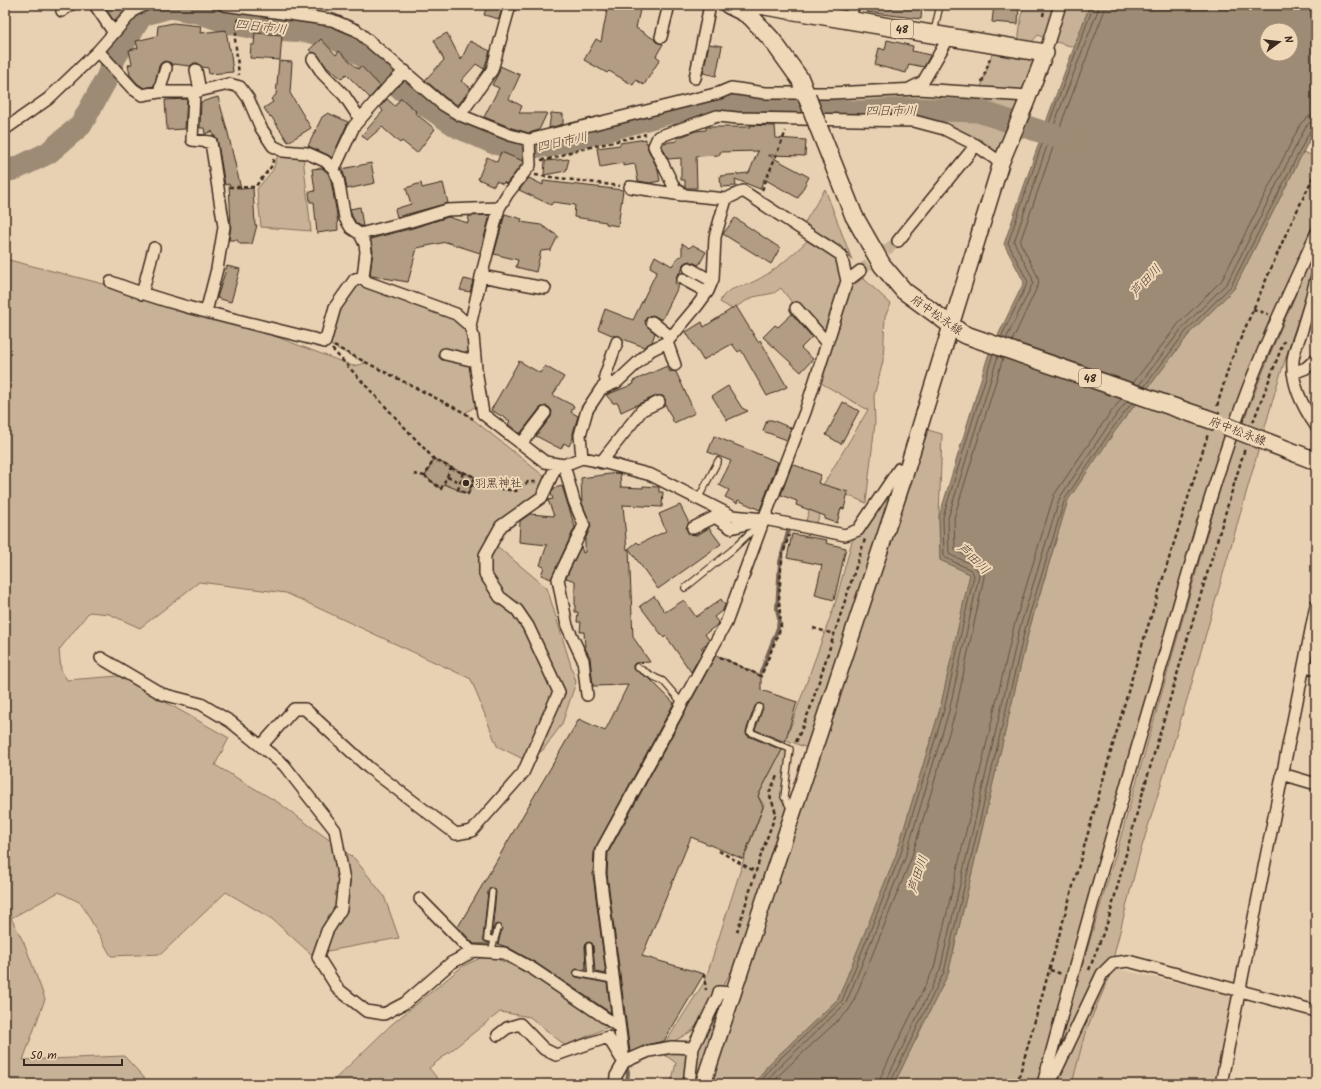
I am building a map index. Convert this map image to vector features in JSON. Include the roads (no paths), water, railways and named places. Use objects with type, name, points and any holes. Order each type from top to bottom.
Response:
[{"type":"main road","name":"府中松永線","points":[[729,5],[751,17],[772,40],[800,79],[854,216],[882,265],[904,292],[957,330],[1217,422],[1316,461]]},
{"type":"main road","name":"48","points":[[759,5],[851,13],[941,36],[1045,53]]},
{"type":"street","points":[[95,5],[114,33]]},
{"type":"street","points":[[5,129],[102,56],[114,33],[134,10],[145,5]]},
{"type":"street","points":[[224,5],[332,20],[357,30],[397,78],[460,115],[510,135],[529,140],[690,100],[731,88],[765,93],[806,95],[918,89],[979,93],[1027,100]]},
{"type":"street","points":[[460,115],[492,70],[510,5]]},
{"type":"street","points":[[661,37],[669,5]]},
{"type":"street","points":[[695,78],[710,5]]},
{"type":"street","points":[[703,1084],[906,472],[957,330],[1001,163],[1045,53],[1060,5]]},
{"type":"street","points":[[906,90],[923,82],[941,36]]},
{"type":"street","points":[[102,56],[133,89],[142,95],[159,92],[197,92],[229,84],[240,87],[248,98],[261,128],[273,146],[282,151],[308,153],[325,161],[334,169],[338,179],[345,218],[351,228],[360,234],[365,244],[366,251],[363,276],[367,282],[456,314],[470,326],[474,336],[475,361],[483,414],[545,462],[561,464],[582,458],[602,462],[651,475],[732,516],[764,519],[845,535],[858,530],[899,469],[906,472]]},
{"type":"street","points":[[313,58],[323,74],[344,95],[360,119]]},
{"type":"street","points":[[159,92],[166,68]]},
{"type":"street","points":[[196,70],[197,92],[192,140],[211,142],[224,227],[217,269],[206,312]]},
{"type":"street","points":[[334,169],[354,126],[397,78]]},
{"type":"street","points":[[685,195],[675,189],[654,146],[658,137],[717,116],[737,118],[914,121],[944,130],[976,145],[1001,163]]},
{"type":"street","points":[[470,326],[481,276],[499,208],[508,193],[530,165],[529,140]]},
{"type":"street","points":[[898,241],[976,145]]},
{"type":"street","points":[[624,1062],[619,1027],[609,979],[600,874],[601,851],[726,623],[805,412],[847,281],[841,255],[744,191],[726,199],[630,187]]},
{"type":"street","points":[[601,389],[617,382],[651,350],[669,339],[707,292],[712,281],[716,235],[726,199]]},
{"type":"street","points":[[360,234],[447,210],[499,208]]},
{"type":"street","points":[[1043,1082],[1135,753],[1217,478],[1246,394],[1280,311],[1316,234]]},
{"type":"street","points":[[142,294],[154,248]]},
{"type":"street","points":[[689,268],[712,281]]},
{"type":"street","points":[[847,281],[860,271]]},
{"type":"street","points":[[111,282],[142,294],[324,342],[335,307],[355,278],[363,276]]},
{"type":"street","points":[[481,276],[546,288]]},
{"type":"street","points":[[683,279],[707,292]]},
{"type":"street","points":[[1316,279],[1293,358],[1293,373],[1297,393],[1316,426]]},
{"type":"street","points":[[796,308],[827,343]]},
{"type":"street","points":[[652,322],[669,339],[675,365]]},
{"type":"street","points":[[582,458],[580,435],[587,410],[601,389],[607,383],[605,376],[617,342]]},
{"type":"street","points":[[445,354],[475,361]]},
{"type":"street","points":[[1293,373],[1306,368],[1316,359]]},
{"type":"street","points":[[602,462],[628,420],[642,410],[658,402]]},
{"type":"street","points":[[521,444],[545,413]]},
{"type":"street","points":[[261,746],[294,709],[305,709],[369,768],[456,834],[472,831],[523,773],[559,692],[528,626],[517,610],[500,597],[485,574],[485,555],[501,526],[542,497],[561,464]]},
{"type":"street","points":[[561,464],[584,525],[558,579],[567,626],[584,660],[588,695]]},
{"type":"street","points":[[693,528],[715,517],[730,528],[764,519]]},
{"type":"street","points":[[1221,1084],[1316,605]]},
{"type":"street","points":[[101,658],[162,694],[201,704],[231,722],[284,765],[335,830],[344,880],[341,909],[326,931],[318,957],[338,989],[366,1011],[384,1014],[405,1003],[451,963],[474,951],[491,952],[504,953],[533,968],[619,1027]]},
{"type":"street","points":[[1304,665],[1316,669]]},
{"type":"street","points":[[1282,774],[1316,784]]},
{"type":"street","points":[[420,899],[472,952]]},
{"type":"street","points":[[1043,1082],[1054,1075],[1102,974],[1113,963],[1128,961],[1316,1011]]},
{"type":"street","points":[[689,1084],[693,1048],[720,992],[733,993]]},
{"type":"street","points":[[498,1035],[507,1028],[520,1024],[544,1049],[556,1055],[608,1037],[624,1062]]},
{"type":"street","points":[[615,1084],[616,1076],[624,1062],[649,1051],[672,1047],[693,1048]]},
{"type":"lane","points":[[940,5],[941,36]]},
{"type":"lane","points":[[698,499],[718,461]]},
{"type":"lane","points":[[685,588],[732,550],[764,519]]},
{"type":"lane","points":[[637,667],[663,681],[682,703]]},
{"type":"lane","points":[[759,707],[750,732],[789,750],[784,798],[793,813]]},
{"type":"lane","points":[[492,892],[487,938],[495,940]]},
{"type":"lane","points":[[491,952],[498,928]]},
{"type":"lane","points":[[589,946],[591,976]]},
{"type":"lane","points":[[577,973],[609,979]]},
{"type":"water","name":"芦田川","points":[[1090,5],[1316,5],[1316,127],[1234,289],[1190,333],[1115,431],[1068,500],[1029,630],[948,974],[894,1084],[809,1082],[807,1084],[755,1084],[768,1065],[838,999],[896,855],[940,709],[970,574],[940,560],[939,517],[988,356],[1024,282],[1004,244],[1050,111]]},
{"type":"waterway","name":"四日市川","points":[[5,171],[17,168],[48,153],[81,125],[107,78],[115,57],[142,15],[170,7],[201,13],[226,22],[255,28],[307,31],[335,38],[361,54],[386,79],[458,127],[494,143],[521,149],[560,143],[723,98],[746,105],[788,110],[863,112],[905,109],[978,111],[1073,142]]},
{"type":"waterway","points":[[612,455],[610,457],[623,462]]},
{"type":"waterway","points":[[592,465],[601,468]]},
{"type":"waterway","points":[[761,672],[778,628],[779,619],[777,609],[780,562],[788,532]]},
{"type":"waterway","points":[[602,929],[610,992]]},
{"type":"waterway","points":[[626,1063],[628,1072],[627,1084]]},
{"type":"tunnel","points":[[860,271],[898,241]]},
{"type":"place","name":"羽黒神社","points":[[466,483]]}]
